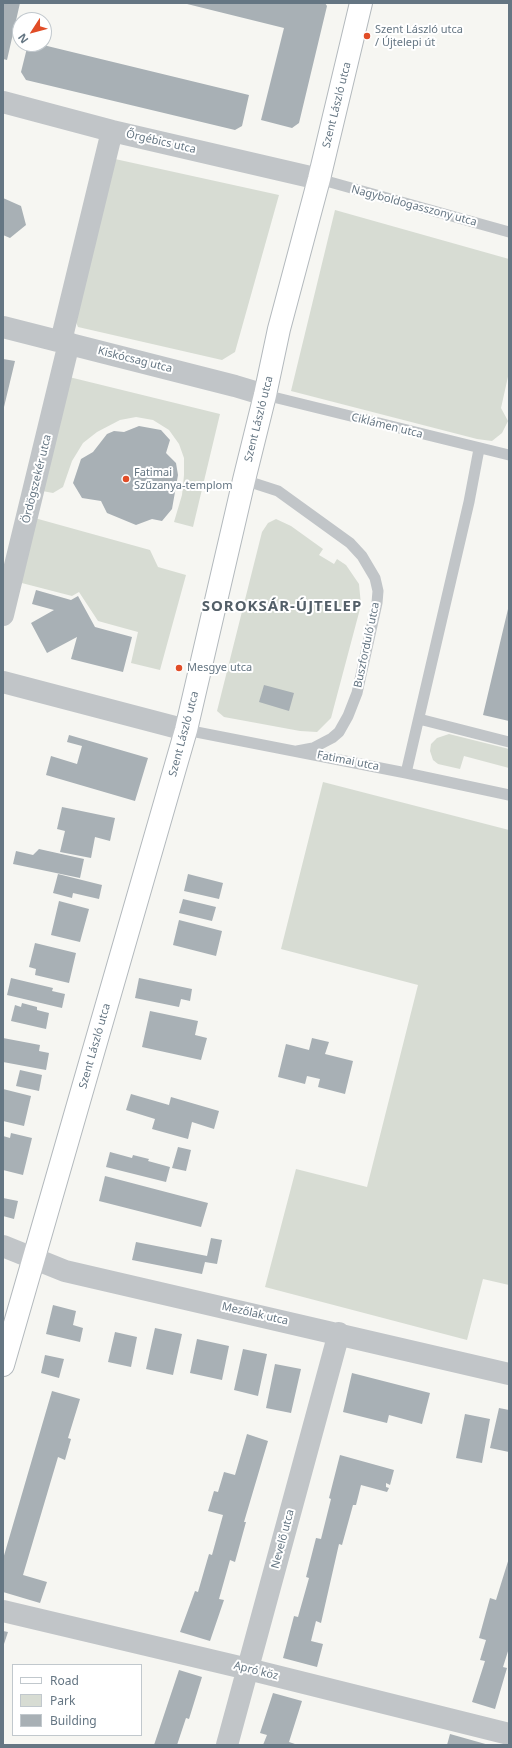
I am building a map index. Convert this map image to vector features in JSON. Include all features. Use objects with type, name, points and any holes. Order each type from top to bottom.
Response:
[{"type":"street","name":"Szent László utca","points":[[3,1365],[186,730],[244,480],[266,395],[279,329],[319,179],[361,3]]},
{"type":"street","name":"Őrgébics utca","points":[[3,102],[112,131],[319,179]]},
{"type":"street","name":"Ördögszekér utca","points":[[3,615],[112,131]]},
{"type":"street","name":"Kiskócsag utca","points":[[3,327],[266,395]]},
{"type":"street","points":[[3,682],[186,730]]},
{"type":"street","name":"Mezőlak utca","points":[[3,1246],[65,1271],[339,1333],[509,1374]]},
{"type":"street","name":"Nevelő utca","points":[[227,1745],[339,1333]]},
{"type":"street","name":"Apró köz","points":[[3,1611],[248,1669],[509,1734]]},
{"type":"lane","name":"Nagyboldogasszony utca","points":[[319,179],[509,232]]},
{"type":"lane","name":"Ciklámen utca","points":[[266,395],[479,449],[509,455]]},
{"type":"lane","points":[[406,773],[469,502],[479,449]]},
{"type":"lane","name":"Buszforduló utca","points":[[244,480],[278,491],[350,543],[362,556],[376,578],[378,591],[377,604],[357,693],[348,716],[339,732],[332,738],[314,748],[296,751]]},
{"type":"lane","points":[[419,719],[509,742]]},
{"type":"lane","name":"Fatimai utca","points":[[186,730],[406,773],[509,795]]},
{"type":"green space","points":[[115,159],[279,195],[235,352],[222,360],[78,327],[76,322]]},
{"type":"green space","points":[[335,210],[509,259],[509,372],[501,408],[508,421],[502,433],[492,441],[477,439],[291,391]]},
{"type":"green space","points":[[65,376],[220,414],[193,527],[174,522],[182,495],[184,458],[179,444],[169,430],[153,420],[136,417],[120,420],[97,432],[83,443],[72,461],[63,487],[53,493],[37,490]]},
{"type":"green space","points":[[31,517],[150,550],[158,567],[186,575],[160,670],[131,663],[138,632],[98,621],[79,592],[72,596],[14,581]]},
{"type":"green space","points":[[276,519],[291,526],[323,549],[319,555],[334,564],[337,559],[346,565],[359,584],[361,605],[331,718],[317,732],[300,731],[224,717],[217,711],[262,532],[268,523]]},
{"type":"green space","points":[[449,734],[509,749],[509,768],[464,756],[460,769],[438,764],[433,760],[430,751],[431,744],[437,738]]},
{"type":"green space","points":[[323,782],[509,830],[509,1285],[483,1279],[467,1340],[265,1287],[296,1169],[367,1187],[418,985],[281,949]]},
{"type":"building","points":[[3,3],[20,3],[18,12],[12,12],[12,38],[7,60],[3,59]]},
{"type":"building","points":[[183,3],[325,3],[327,6],[299,123],[292,128],[261,120],[284,28]]},
{"type":"building","points":[[52,47],[249,95],[242,126],[235,130],[26,80],[21,72],[26,52],[52,52]]},
{"type":"building","points":[[3,198],[21,206],[26,225],[10,238],[3,235]]},
{"type":"building","points":[[3,359],[15,361],[4,407],[3,406]]},
{"type":"building","name":"Fatimai Szűzanya-templom","points":[[139,426],[161,430],[170,440],[166,453],[176,463],[178,475],[172,509],[162,521],[152,519],[136,525],[107,513],[101,501],[82,498],[73,483],[81,459],[93,452],[107,434],[114,431],[124,432]]},
{"type":"building","points":[[36,590],[71,600],[78,596],[95,627],[132,637],[123,672],[71,659],[77,637],[47,653],[31,623],[54,610],[32,604]]},
{"type":"building","points":[[509,609],[509,721],[483,715]]},
{"type":"building","points":[[264,685],[294,693],[289,711],[259,702]]},
{"type":"building","points":[[69,735],[148,758],[135,801],[46,775],[51,756],[77,764],[82,746],[67,742]]},
{"type":"building","points":[[62,807],[115,818],[110,841],[95,837],[91,858],[60,852],[65,831],[57,829]]},
{"type":"building","points":[[39,849],[84,859],[80,878],[13,864],[16,851],[33,855]]},
{"type":"building","points":[[58,874],[102,885],[99,899],[73,893],[72,898],[53,893]]},
{"type":"building","points":[[188,874],[223,883],[219,899],[184,891]]},
{"type":"building","points":[[183,899],[216,907],[212,921],[179,913]]},
{"type":"building","points":[[59,901],[89,909],[80,942],[51,935]]},
{"type":"building","points":[[179,920],[222,931],[216,956],[173,945]]},
{"type":"building","points":[[35,943],[76,953],[69,983],[35,975],[36,969],[29,967]]},
{"type":"building","points":[[11,978],[53,988],[52,991],[65,994],[62,1008],[7,995]]},
{"type":"building","points":[[139,978],[192,989],[190,1001],[181,999],[179,1007],[135,998]]},
{"type":"building","points":[[22,1003],[37,1007],[37,1010],[49,1013],[46,1029],[11,1021],[15,1005],[21,1007]]},
{"type":"building","points":[[150,1011],[198,1021],[195,1035],[207,1038],[201,1060],[142,1047]]},
{"type":"building","points":[[3,1038],[40,1045],[39,1051],[49,1053],[46,1070],[3,1062]]},
{"type":"building","points":[[312,1038],[329,1042],[325,1054],[353,1061],[345,1094],[318,1087],[320,1079],[307,1076],[305,1084],[278,1077],[286,1044],[309,1050]]},
{"type":"building","points":[[20,1070],[42,1075],[39,1091],[16,1086]]},
{"type":"building","points":[[3,1089],[31,1096],[24,1126],[3,1121]]},
{"type":"building","points":[[131,1094],[169,1105],[171,1097],[219,1111],[214,1129],[192,1122],[188,1139],[152,1129],[155,1119],[126,1110]]},
{"type":"building","points":[[11,1133],[32,1138],[23,1175],[3,1170],[3,1136],[10,1138]]},
{"type":"building","points":[[178,1147],[191,1150],[186,1171],[172,1168]]},
{"type":"building","points":[[110,1152],[132,1158],[133,1155],[149,1159],[148,1161],[170,1167],[166,1182],[106,1167]]},
{"type":"building","points":[[105,1176],[208,1203],[201,1227],[99,1201]]},
{"type":"building","points":[[3,1198],[18,1201],[14,1219],[3,1216]]},
{"type":"building","points":[[211,1238],[222,1240],[217,1264],[205,1262],[202,1274],[132,1260],[136,1242],[207,1256]]},
{"type":"building","points":[[53,1305],[76,1311],[73,1325],[83,1328],[80,1342],[46,1334]]},
{"type":"building","points":[[155,1328],[182,1334],[173,1375],[146,1369]]},
{"type":"building","points":[[115,1332],[137,1337],[131,1367],[108,1362]]},
{"type":"building","points":[[197,1339],[229,1346],[222,1380],[190,1373]]},
{"type":"building","points":[[243,1349],[267,1354],[258,1396],[234,1390]]},
{"type":"building","points":[[45,1355],[64,1359],[59,1378],[41,1373]]},
{"type":"building","points":[[275,1364],[301,1369],[291,1413],[266,1408]]},
{"type":"building","points":[[352,1373],[430,1393],[422,1424],[389,1415],[387,1423],[343,1412]]},
{"type":"building","points":[[52,1391],[80,1399],[68,1438],[71,1439],[65,1460],[58,1457],[23,1575],[47,1582],[40,1603],[3,1592],[3,1559]]},
{"type":"building","points":[[499,1408],[509,1410],[509,1452],[490,1448]]},
{"type":"building","points":[[465,1414],[490,1419],[482,1463],[456,1458]]},
{"type":"building","points":[[247,1434],[268,1441],[244,1522],[246,1522],[235,1562],[230,1560],[219,1599],[224,1600],[210,1641],[180,1632],[195,1591],[198,1592],[209,1554],[212,1555],[223,1515],[208,1511],[214,1491],[218,1492],[224,1472],[235,1475]]},
{"type":"building","points":[[340,1455],[394,1470],[390,1485],[386,1483],[386,1487],[389,1488],[387,1492],[361,1485],[356,1505],[353,1505],[342,1545],[339,1544],[321,1623],[316,1621],[311,1641],[323,1644],[317,1667],[283,1658],[294,1616],[298,1617],[309,1578],[306,1577],[316,1538],[321,1539],[331,1499],[329,1498]]},
{"type":"building","points":[[509,1558],[509,1648],[503,1667],[507,1668],[495,1709],[472,1702],[485,1661],[480,1660],[486,1640],[479,1638],[490,1598],[496,1600]]},
{"type":"building","points":[[3,1631],[8,1632],[3,1647]]},
{"type":"building","points":[[179,1670],[202,1677],[189,1719],[186,1718],[177,1745],[154,1745]]},
{"type":"building","points":[[273,1693],[302,1701],[289,1742],[298,1745],[263,1745],[267,1735],[260,1733]]},
{"type":"building","points":[[450,1734],[489,1745],[447,1745]]},
{"type":"place","name":"Szent László utca / Újtelepi út","points":[[367,36]]},
{"type":"place","name":"Fatimai Szűzanya-templom","points":[[126,479]]},
{"type":"place","name":"Mesgye utca","points":[[179,668]]},
{"type":"district","name":"SOROKSÁR-ÚJTELEP","points":[[282,607]]}]
